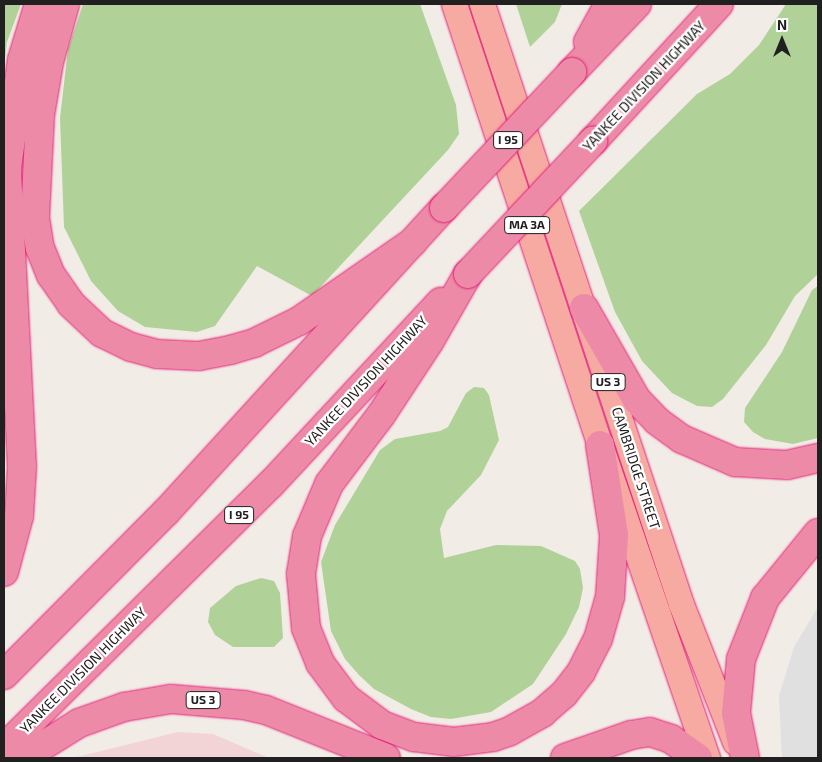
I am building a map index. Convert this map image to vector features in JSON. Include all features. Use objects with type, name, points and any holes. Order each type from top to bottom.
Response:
[{"type":"highway","points":[[4,572],[19,516],[22,475],[8,168],[22,60],[39,4]]},
{"type":"highway","points":[[65,4],[49,62],[40,115],[35,175],[35,225],[44,260],[62,292],[102,332],[131,346],[157,354],[199,356],[230,350],[299,321],[413,242]]},
{"type":"highway","name":"CAMBRIDGE STREET","points":[[454,4],[600,446],[707,758]]},
{"type":"highway","name":"CAMBRIDGE STREET","points":[[482,4],[681,604],[744,758]]},
{"type":"highway","points":[[572,72],[609,4]]},
{"type":"highway","name":"I 95","points":[[4,675],[166,512],[444,208],[637,4]]},
{"type":"highway","name":"YANKEE DIVISION HIGHWAY","points":[[4,748],[270,484],[593,141],[719,4]]},
{"type":"highway","points":[[695,30],[735,4]]},
{"type":"highway","points":[[468,274],[402,383],[329,484],[307,536],[301,574],[301,608],[306,628],[320,664],[346,698],[390,728],[414,737],[453,742],[493,737],[510,731],[542,713],[564,694],[581,672],[598,639],[610,597],[614,535],[600,446]]},
{"type":"highway","points":[[584,308],[637,400],[657,421],[682,439],[735,462],[787,465],[818,458]]},
{"type":"highway","points":[[744,758],[736,713],[741,659],[765,598],[818,533]]},
{"type":"highway","name":"US 3","points":[[23,758],[79,723],[124,707],[171,699],[244,705],[274,713],[386,758]]},
{"type":"highway","points":[[565,758],[631,735],[650,732],[671,739],[698,758]]},
{"type":"shaded area","points":[[818,607],[818,758],[782,758],[779,696],[794,647]]},
{"type":"shaded area","points":[[178,732],[213,734],[269,758],[73,758]]},
{"type":"green space","points":[[4,4],[21,4],[7,42],[4,67]]},
{"type":"green space","points":[[83,4],[420,4],[456,105],[459,134],[448,150],[312,296],[257,266],[215,326],[197,332],[145,327],[118,311],[91,281],[64,227],[60,118],[68,49]]},
{"type":"green space","points":[[516,4],[562,4],[555,22],[530,47]]},
{"type":"green space","points":[[786,4],[818,4],[818,274],[795,296],[766,345],[723,399],[712,407],[697,406],[672,393],[642,361],[615,312],[579,211],[697,94],[730,74],[759,45]]},
{"type":"green space","points":[[818,286],[818,438],[793,444],[765,439],[753,432],[744,422],[745,408],[782,352],[812,290]]},
{"type":"green space","points":[[474,387],[484,388],[489,395],[499,440],[481,475],[447,511],[440,529],[444,558],[496,545],[541,546],[575,561],[580,569],[583,588],[579,607],[566,634],[533,684],[491,712],[451,719],[431,717],[411,709],[374,689],[345,659],[331,631],[321,562],[335,525],[380,450],[395,439],[440,431],[448,427],[466,393]]},
{"type":"green space","points":[[261,578],[274,581],[280,593],[283,638],[274,647],[233,647],[215,635],[208,622],[210,608],[236,586]]}]
